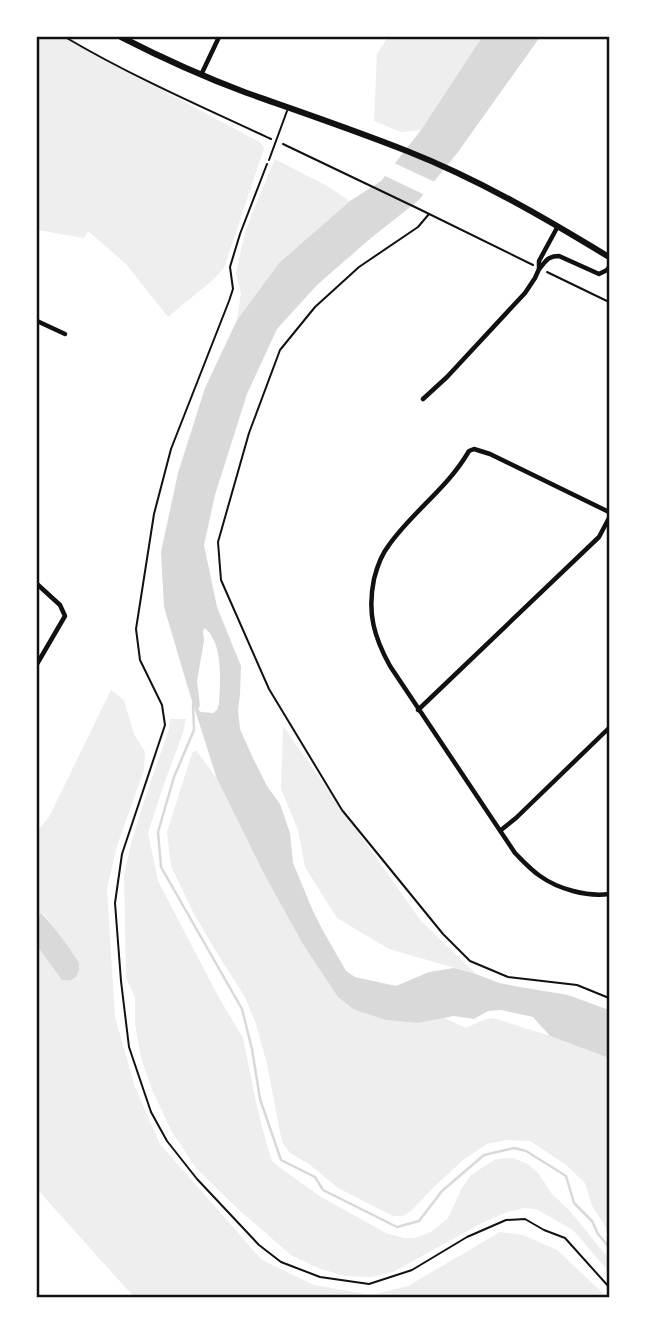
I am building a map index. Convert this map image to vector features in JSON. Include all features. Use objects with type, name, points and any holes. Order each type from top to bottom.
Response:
[{"type":"main road","points":[[121,37],[246,93],[408,151],[470,179],[609,257]]},
{"type":"street","points":[[201,75],[219,37]]},
{"type":"street","points":[[539,269],[539,261],[558,226]]},
{"type":"street","points":[[423,399],[515,305],[548,257],[559,256],[599,274],[609,267]]},
{"type":"street","points":[[37,321],[65,334]]},
{"type":"street","points":[[609,512],[490,454],[474,449],[469,451],[439,492],[388,545],[378,566],[372,589],[370,615],[380,648],[402,687],[515,853],[548,881],[587,894],[609,894]]},
{"type":"street","points":[[418,709],[599,537],[609,518]]},
{"type":"street","points":[[37,584],[60,605],[65,616],[37,664]]},
{"type":"street","points":[[501,830],[609,729]]},
{"type":"lane","points":[[269,160],[288,107]]},
{"type":"path","points":[[65,37],[150,82],[356,178],[609,302]]},
{"type":"path","points":[[269,160],[230,267],[233,289],[171,449],[154,513],[136,629],[140,660],[162,705],[165,725],[122,854],[115,903],[121,981],[130,1047],[151,1112],[167,1141],[197,1179],[259,1245],[281,1262],[320,1277],[369,1284],[412,1270],[467,1237],[506,1220],[525,1219],[565,1238],[609,1287]]},
{"type":"path","points":[[429,214],[418,227],[359,267],[315,307],[280,350],[249,433],[218,542],[221,580],[269,689],[342,810],[443,934],[470,961],[508,977],[577,985],[609,998]]},
{"type":"shaded area","points":[[37,37],[63,37],[261,143],[264,149],[224,268],[168,317],[125,263],[88,231],[84,238],[37,230]]},
{"type":"shaded area","points":[[388,37],[482,37],[421,130],[401,132],[374,121],[377,54]]},
{"type":"shaded area","points":[[482,37],[540,37],[458,152],[419,200],[317,285],[277,329],[247,394],[215,495],[204,545],[217,607],[241,666],[238,710],[240,729],[267,786],[280,804],[290,833],[293,863],[313,911],[346,971],[355,977],[396,986],[429,972],[454,968],[499,983],[568,995],[609,1010],[609,1058],[550,1036],[533,1017],[501,1010],[488,1011],[474,1019],[454,1016],[418,1023],[385,1020],[353,1009],[338,997],[303,944],[262,870],[217,779],[164,607],[161,552],[178,473],[205,388],[237,320],[279,263],[350,201],[381,181],[421,130]],"holes":[[[205,628],[218,653],[220,674],[219,704],[213,713],[201,712],[198,709],[200,706],[197,681]]]},
{"type":"shaded area","points":[[275,159],[350,201],[279,263],[237,320],[241,293],[236,273],[244,237]]},
{"type":"shaded area","points":[[111,690],[124,700],[134,734],[145,752],[144,770],[117,846],[107,888],[115,1017],[135,1087],[160,1144],[262,1260],[314,1285],[372,1295],[408,1286],[500,1232],[523,1235],[557,1250],[607,1297],[134,1297],[37,1189],[37,946],[62,980],[53,928],[44,914],[39,914],[37,919],[37,831],[49,817]]},
{"type":"shaded area","points":[[170,719],[186,719],[148,833],[158,881],[243,1038],[257,1107],[272,1161],[321,1197],[386,1233],[415,1238],[431,1232],[448,1218],[471,1175],[496,1159],[513,1158],[528,1164],[539,1174],[551,1193],[570,1211],[609,1259],[609,1272],[573,1230],[536,1209],[524,1208],[482,1223],[393,1272],[371,1277],[344,1276],[318,1268],[291,1255],[196,1168],[172,1132],[153,1092],[141,1058],[135,1024],[135,997],[126,978],[124,875]]},
{"type":"shaded area","points":[[283,726],[421,921],[476,974],[389,949],[337,918],[305,867],[298,830],[281,789]]},
{"type":"shaded area","points":[[196,750],[217,779],[262,870],[338,997],[353,1009],[385,1020],[418,1023],[444,1018],[466,1028],[493,1018],[609,1058],[609,1232],[592,1206],[585,1183],[565,1164],[530,1141],[507,1140],[487,1144],[463,1160],[403,1216],[393,1216],[338,1188],[309,1164],[290,1153],[282,1142],[267,1064],[245,997],[193,912],[171,866],[167,832],[192,753]]},
{"type":"shaded area","points":[[41,913],[79,964],[78,972],[72,979],[62,980],[37,946],[37,919]]},
{"type":"pier","points":[[392,162],[437,183],[427,196],[381,174]]},
{"type":"waterway","points":[[193,703],[194,730],[174,777],[158,832],[161,867],[242,1009],[260,1099],[281,1160],[315,1177],[323,1190],[397,1227],[419,1221],[442,1191],[484,1155],[514,1148],[526,1151],[566,1176],[574,1203],[592,1221],[609,1247]]}]
